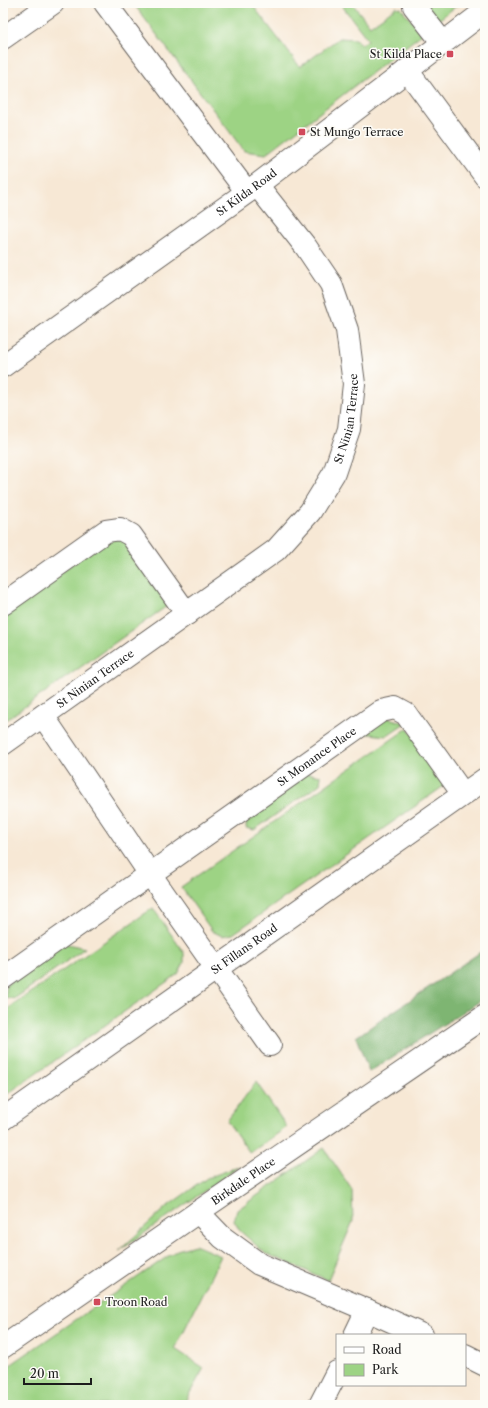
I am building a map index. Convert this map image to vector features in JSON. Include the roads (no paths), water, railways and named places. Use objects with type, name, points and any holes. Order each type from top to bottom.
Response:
[{"type":"street","points":[[3,38],[53,3]]},
{"type":"street","points":[[105,3],[252,189]]},
{"type":"street","points":[[414,6],[443,43]]},
{"type":"street","name":"St Kilda Road","points":[[3,366],[252,189],[485,11]]},
{"type":"street","points":[[407,70],[485,176]]},
{"type":"street","name":"St Ninian Terrace","points":[[3,744],[276,550],[310,512],[334,474],[349,429],[354,384],[348,330],[331,284],[306,246],[252,189]]},
{"type":"street","points":[[3,604],[106,531],[120,529],[131,535],[187,614]]},
{"type":"street","name":"St Monance Place","points":[[3,978],[381,711],[395,708],[406,714],[463,794]]},
{"type":"street","points":[[43,716],[150,874],[270,1046]]},
{"type":"street","name":"St Fillans Road","points":[[3,1119],[485,779]]},
{"type":"street","name":"Birkdale Place","points":[[3,1347],[485,1016]]},
{"type":"street","points":[[198,1212],[222,1237],[259,1264],[420,1334]]},
{"type":"street","points":[[355,1334],[367,1310]]},
{"type":"street","points":[[466,1355],[485,1364]]},
{"type":"street","points":[[320,1405],[336,1374]]},
{"type":"place","name":"St Kilda Place","points":[[450,54]]},
{"type":"place","name":"St Mungo Terrace","points":[[302,132]]},
{"type":"place","name":"Troon Road","points":[[97,1302]]}]
